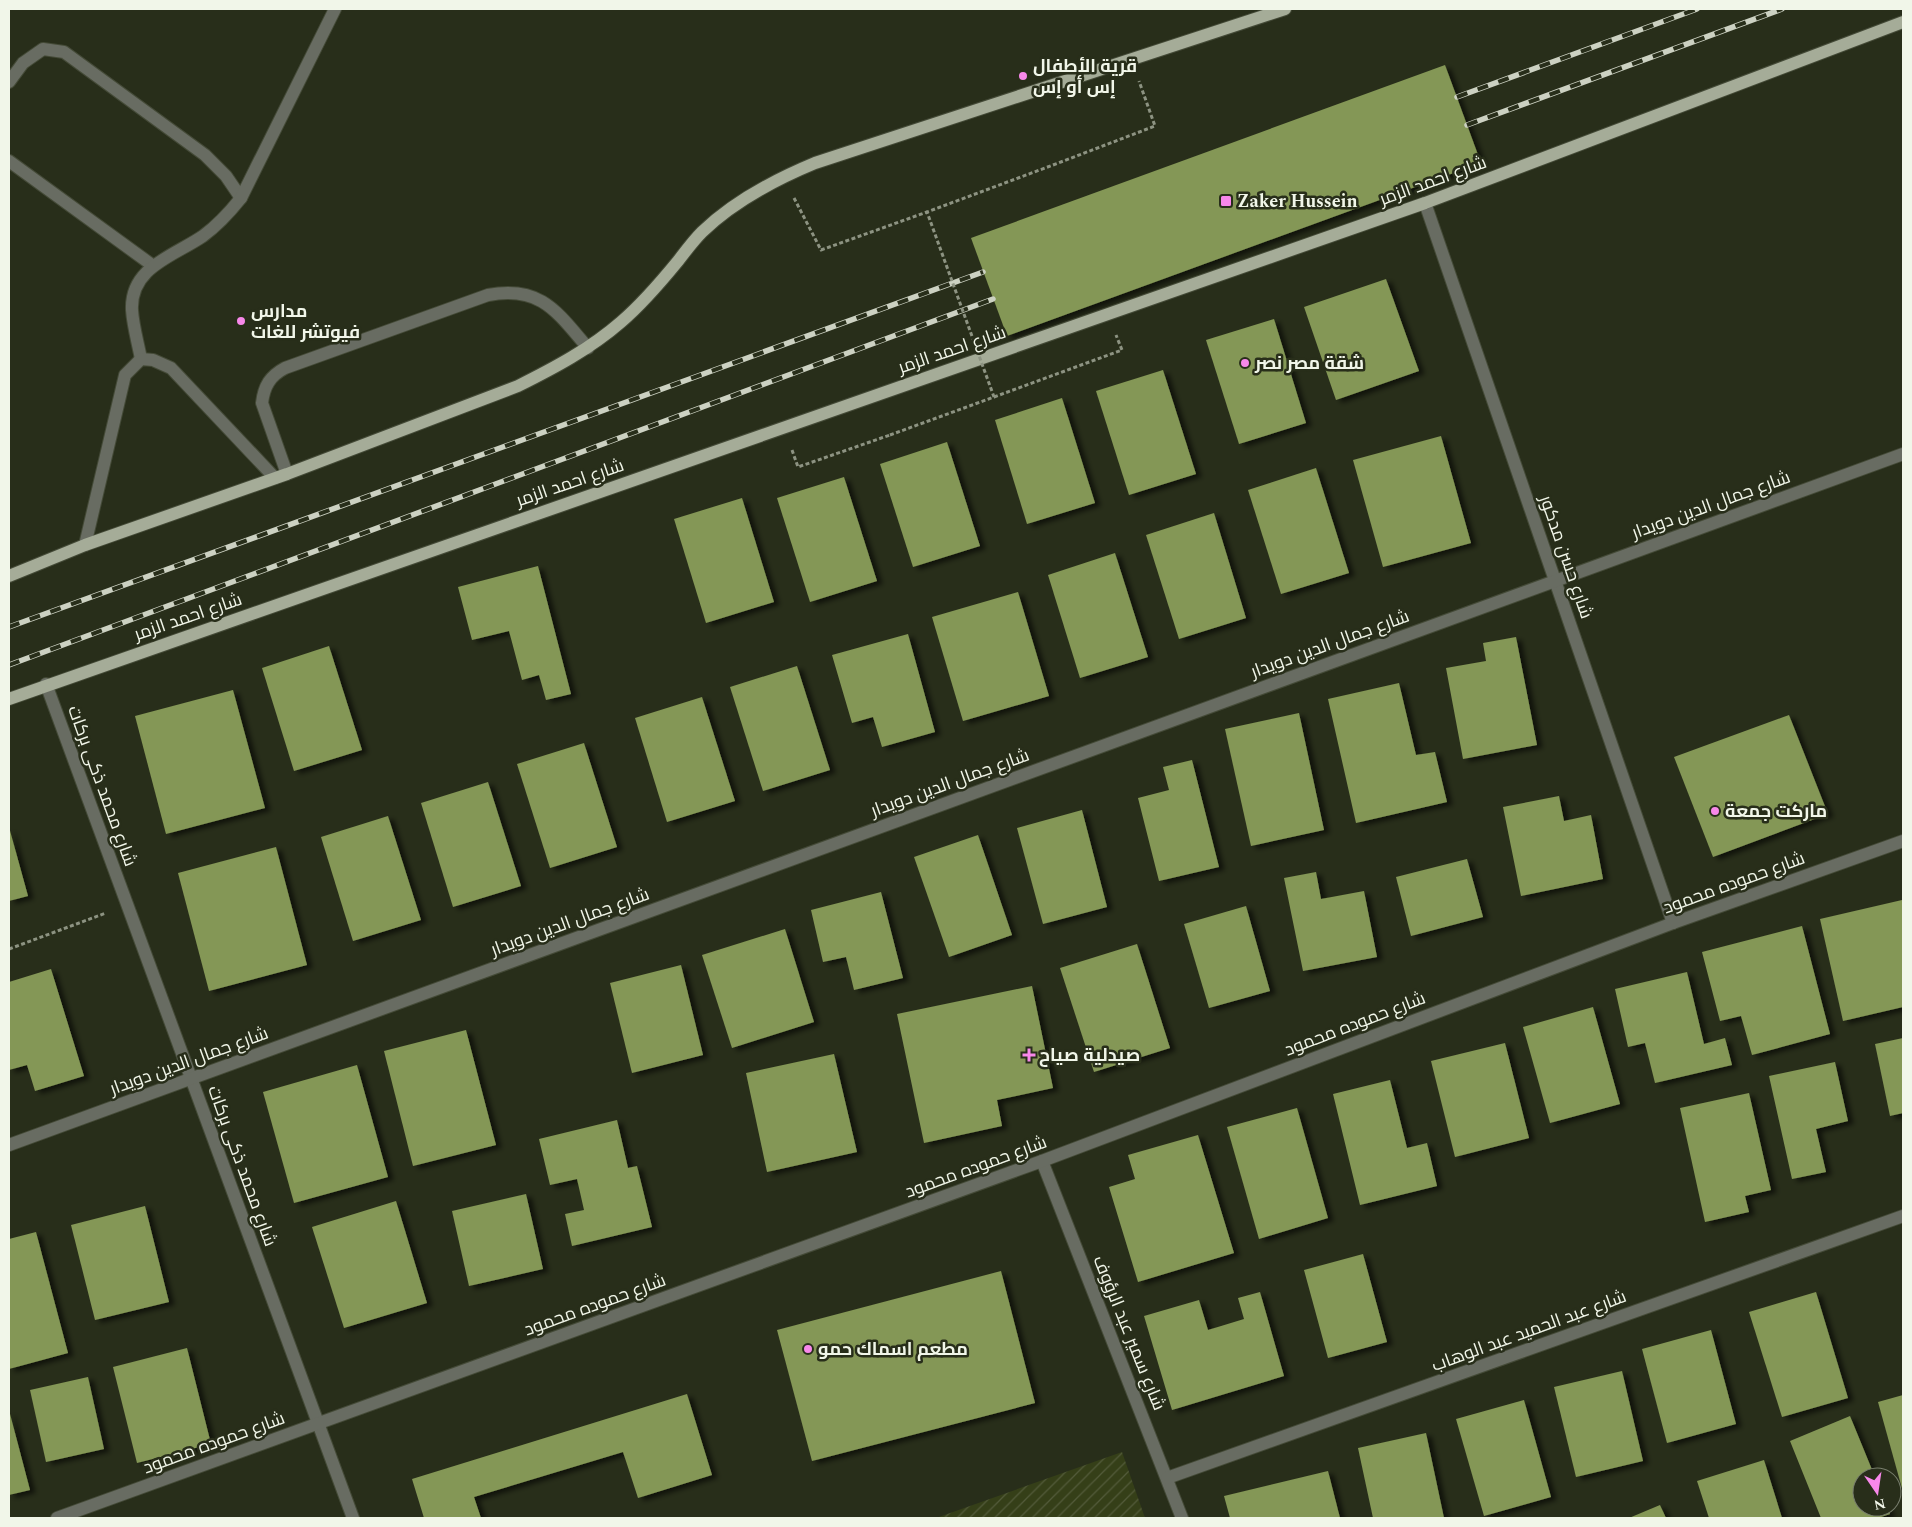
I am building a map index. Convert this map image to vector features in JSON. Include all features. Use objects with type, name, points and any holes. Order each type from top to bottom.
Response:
[{"type":"main road","points":[[9,576],[85,545],[281,476],[518,386],[554,368],[588,348],[620,323],[649,296],[701,232],[725,212],[783,176],[815,163],[1285,9]]},
{"type":"main road","name":"شارع احمد الزمر","points":[[9,699],[46,684],[1425,203],[1903,22]]},
{"type":"street","points":[[141,359],[132,310],[133,295],[139,280],[152,265],[201,237],[224,220],[240,198],[335,9]]},
{"type":"street","points":[[9,82],[23,62],[43,49],[64,52],[205,155],[226,176],[240,198]]},
{"type":"street","points":[[9,161],[152,265]]},
{"type":"street","name":"شارع حسن مدكور","points":[[1425,203],[1673,923]]},
{"type":"street","points":[[281,476],[262,403],[263,392],[268,382],[275,373],[285,368],[488,294],[503,292],[525,294],[545,303],[557,312],[588,348]]},
{"type":"street","points":[[141,359],[153,360],[170,368],[281,476]]},
{"type":"street","points":[[85,545],[125,376],[141,359]]},
{"type":"street","name":"شارع جمال الدين دويدار","points":[[9,1145],[1903,454]]},
{"type":"street","name":"شارع محمد ذكى بركات","points":[[46,684],[353,1518]]},
{"type":"street","name":"شارع حموده محمود","points":[[57,1518],[1042,1161],[1673,923],[1903,841]]},
{"type":"street","name":"شارع سمير عبد الرؤوف","points":[[1042,1161],[1182,1518]]},
{"type":"street","name":"شارع عبد الحميد عبد الوهاب","points":[[1167,1478],[1903,1216]]},
{"type":"path","points":[[783,176],[821,250],[1155,126],[1131,60]]},
{"type":"path","points":[[927,212],[994,396]]},
{"type":"path","points":[[798,467],[1122,350]]},
{"type":"path","points":[[9,949],[127,904]]},
{"type":"green space","points":[[1122,1452],[1145,1518],[936,1518]]},
{"type":"building","name":"Zaker Hussein","points":[[1445,65],[1481,163],[1007,336],[971,238]]},
{"type":"building","points":[[1386,279],[1419,371],[1336,400],[1304,307]]},
{"type":"building","points":[[1274,319],[1306,423],[1239,444],[1206,340]]},
{"type":"building","points":[[1163,370],[1196,474],[1129,495],[1096,391]]},
{"type":"building","points":[[1062,398],[1095,503],[1027,524],[995,420]]},
{"type":"building","points":[[1441,436],[1471,543],[1383,567],[1353,460]]},
{"type":"building","points":[[947,442],[980,546],[913,567],[880,464]]},
{"type":"building","points":[[1316,468],[1349,573],[1281,594],[1248,490]]},
{"type":"building","points":[[844,477],[877,581],[810,602],[777,498]]},
{"type":"building","points":[[742,498],[774,602],[706,623],[674,519]]},
{"type":"building","points":[[1214,513],[1246,618],[1179,639],[1146,535]]},
{"type":"building","points":[[1115,553],[1148,657],[1080,678],[1048,575]]},
{"type":"building","points":[[538,566],[571,694],[546,700],[539,675],[522,680],[509,631],[472,640],[458,587]]},
{"type":"building","points":[[1018,592],[1049,696],[963,721],[932,617]]},
{"type":"building","points":[[908,634],[935,732],[882,747],[873,717],[852,723],[832,655]]},
{"type":"building","points":[[1516,637],[1537,745],[1463,759],[1446,668],[1486,661],[1483,643]]},
{"type":"building","points":[[329,646],[362,750],[294,771],[262,668]]},
{"type":"building","points":[[797,666],[830,770],[763,791],[730,687]]},
{"type":"building","points":[[1399,683],[1416,755],[1435,752],[1447,802],[1356,823],[1328,699]]},
{"type":"building","points":[[233,690],[265,808],[166,834],[135,716]]},
{"type":"building","points":[[702,697],[735,801],[667,822],[635,718]]},
{"type":"building","points":[[1299,713],[1324,830],[1251,846],[1225,729]]},
{"type":"building","points":[[1789,715],[1828,814],[1713,857],[1674,757]]},
{"type":"building","points":[[584,743],[617,847],[550,868],[517,764]]},
{"type":"building","points":[[1192,760],[1219,867],[1159,881],[1138,798],[1169,790],[1163,767]]},
{"type":"building","points":[[488,782],[521,886],[453,907],[421,803]]},
{"type":"building","points":[[1559,796],[1564,821],[1591,815],[1603,879],[1521,896],[1503,807]]},
{"type":"building","points":[[1082,810],[1107,907],[1043,924],[1017,828]]},
{"type":"building","points":[[388,816],[421,920],[353,941],[321,837]]},
{"type":"building","points":[[9,827],[28,896],[9,901]]},
{"type":"building","points":[[978,835],[1012,935],[949,957],[914,857]]},
{"type":"building","points":[[276,847],[307,965],[209,991],[178,873]]},
{"type":"building","points":[[1467,859],[1483,917],[1411,936],[1396,877]]},
{"type":"building","points":[[1316,872],[1321,899],[1364,891],[1377,957],[1303,971],[1284,878]]},
{"type":"building","points":[[881,892],[903,978],[854,990],[846,957],[823,962],[811,910]]},
{"type":"building","points":[[1902,900],[1903,1007],[1843,1021],[1820,919]]},
{"type":"building","points":[[1246,906],[1270,991],[1209,1008],[1184,924]]},
{"type":"building","points":[[1802,926],[1830,1034],[1752,1055],[1741,1016],[1720,1021],[1702,952]]},
{"type":"building","points":[[785,929],[814,1022],[732,1048],[702,955]]},
{"type":"building","points":[[1137,944],[1170,1048],[1094,1072],[1060,968]]},
{"type":"building","points":[[681,965],[703,1055],[632,1073],[610,983]]},
{"type":"building","points":[[51,969],[84,1076],[35,1091],[27,1065],[9,1070],[9,982]]},
{"type":"building","points":[[1687,972],[1704,1044],[1725,1038],[1732,1065],[1655,1083],[1645,1043],[1628,1047],[1615,989]]},
{"type":"building","points":[[1032,986],[1053,1088],[997,1100],[1002,1126],[924,1143],[897,1014]]},
{"type":"building","points":[[1593,1007],[1620,1104],[1550,1123],[1523,1027]]},
{"type":"building","points":[[466,1030],[496,1145],[413,1166],[384,1051]]},
{"type":"building","points":[[1903,1038],[1903,1113],[1890,1116],[1875,1044]]},
{"type":"building","points":[[1505,1043],[1529,1138],[1455,1157],[1431,1061]]},
{"type":"building","points":[[834,1054],[857,1152],[767,1172],[746,1073]]},
{"type":"building","points":[[1835,1062],[1848,1121],[1816,1129],[1826,1172],[1792,1179],[1769,1076]]},
{"type":"building","points":[[357,1065],[388,1177],[294,1203],[263,1092]]},
{"type":"building","points":[[1390,1080],[1407,1148],[1427,1143],[1437,1186],[1360,1205],[1333,1094]]},
{"type":"building","points":[[1749,1093],[1771,1190],[1745,1196],[1749,1212],[1705,1222],[1680,1108]]},
{"type":"building","points":[[1297,1108],[1328,1218],[1259,1239],[1227,1127]]},
{"type":"building","points":[[617,1120],[628,1168],[637,1166],[652,1227],[572,1246],[565,1214],[584,1210],[577,1179],[550,1185],[539,1139]]},
{"type":"building","points":[[1198,1135],[1234,1253],[1138,1282],[1109,1187],[1135,1179],[1128,1155]]},
{"type":"building","points":[[526,1194],[543,1269],[469,1286],[452,1211]]},
{"type":"building","points":[[396,1201],[427,1303],[344,1328],[312,1227]]},
{"type":"building","points":[[145,1206],[169,1302],[95,1320],[71,1225]]},
{"type":"building","points":[[36,1232],[68,1353],[9,1369],[9,1239]]},
{"type":"building","points":[[1363,1254],[1387,1342],[1328,1358],[1304,1270]]},
{"type":"building","points":[[1001,1271],[1035,1403],[812,1461],[777,1330]]},
{"type":"building","points":[[1260,1292],[1284,1376],[1172,1410],[1144,1316],[1199,1300],[1208,1330],[1244,1319],[1238,1298]]},
{"type":"building","points":[[1816,1292],[1848,1398],[1782,1417],[1749,1312]]},
{"type":"building","points":[[1711,1330],[1736,1424],[1667,1443],[1642,1349]]},
{"type":"building","points":[[187,1348],[211,1444],[137,1463],[113,1367]]},
{"type":"building","points":[[1622,1371],[1643,1461],[1576,1477],[1554,1387]]},
{"type":"building","points":[[88,1377],[104,1449],[46,1462],[30,1390]]},
{"type":"building","points":[[687,1394],[712,1475],[638,1498],[623,1452],[474,1497],[481,1518],[424,1518],[412,1479]]},
{"type":"building","points":[[1903,1395],[1903,1492],[1902,1467],[1896,1467],[1878,1402]]},
{"type":"building","points":[[1524,1400],[1551,1497],[1484,1516],[1456,1419]]},
{"type":"building","points":[[9,1410],[30,1490],[9,1495]]},
{"type":"building","points":[[1850,1416],[1871,1467],[1852,1467],[1852,1517],[1881,1517],[1821,1518],[1790,1441]]},
{"type":"building","points":[[1426,1433],[1444,1518],[1373,1518],[1358,1448]]},
{"type":"building","points":[[1764,1460],[1782,1518],[1709,1518],[1697,1481]]},
{"type":"building","points":[[1328,1471],[1340,1518],[1230,1518],[1224,1496]]},
{"type":"building","points":[[1660,1505],[1666,1518],[1629,1518]]},
{"type":"railway","points":[[1457,97],[1697,9]]},
{"type":"railway","points":[[1467,125],[1782,9]]},
{"type":"railway","points":[[9,627],[983,272]]},
{"type":"railway","points":[[9,665],[993,299]]},
{"type":"place","name":"قرية الأطفال إس أو إس","points":[[1023,76]]},
{"type":"place","name":"Zaker Hussein","points":[[1226,201]]},
{"type":"place","name":"مدارس فيوتشر للغات","points":[[241,321]]},
{"type":"place","name":"شقة مصر نصر","points":[[1245,363]]},
{"type":"place","name":"ماركت جمعة","points":[[1715,811]]},
{"type":"place","name":"صيدلية صياح","points":[[1029,1055]]},
{"type":"place","name":"مطعم اسماك حمو","points":[[808,1349]]}]
